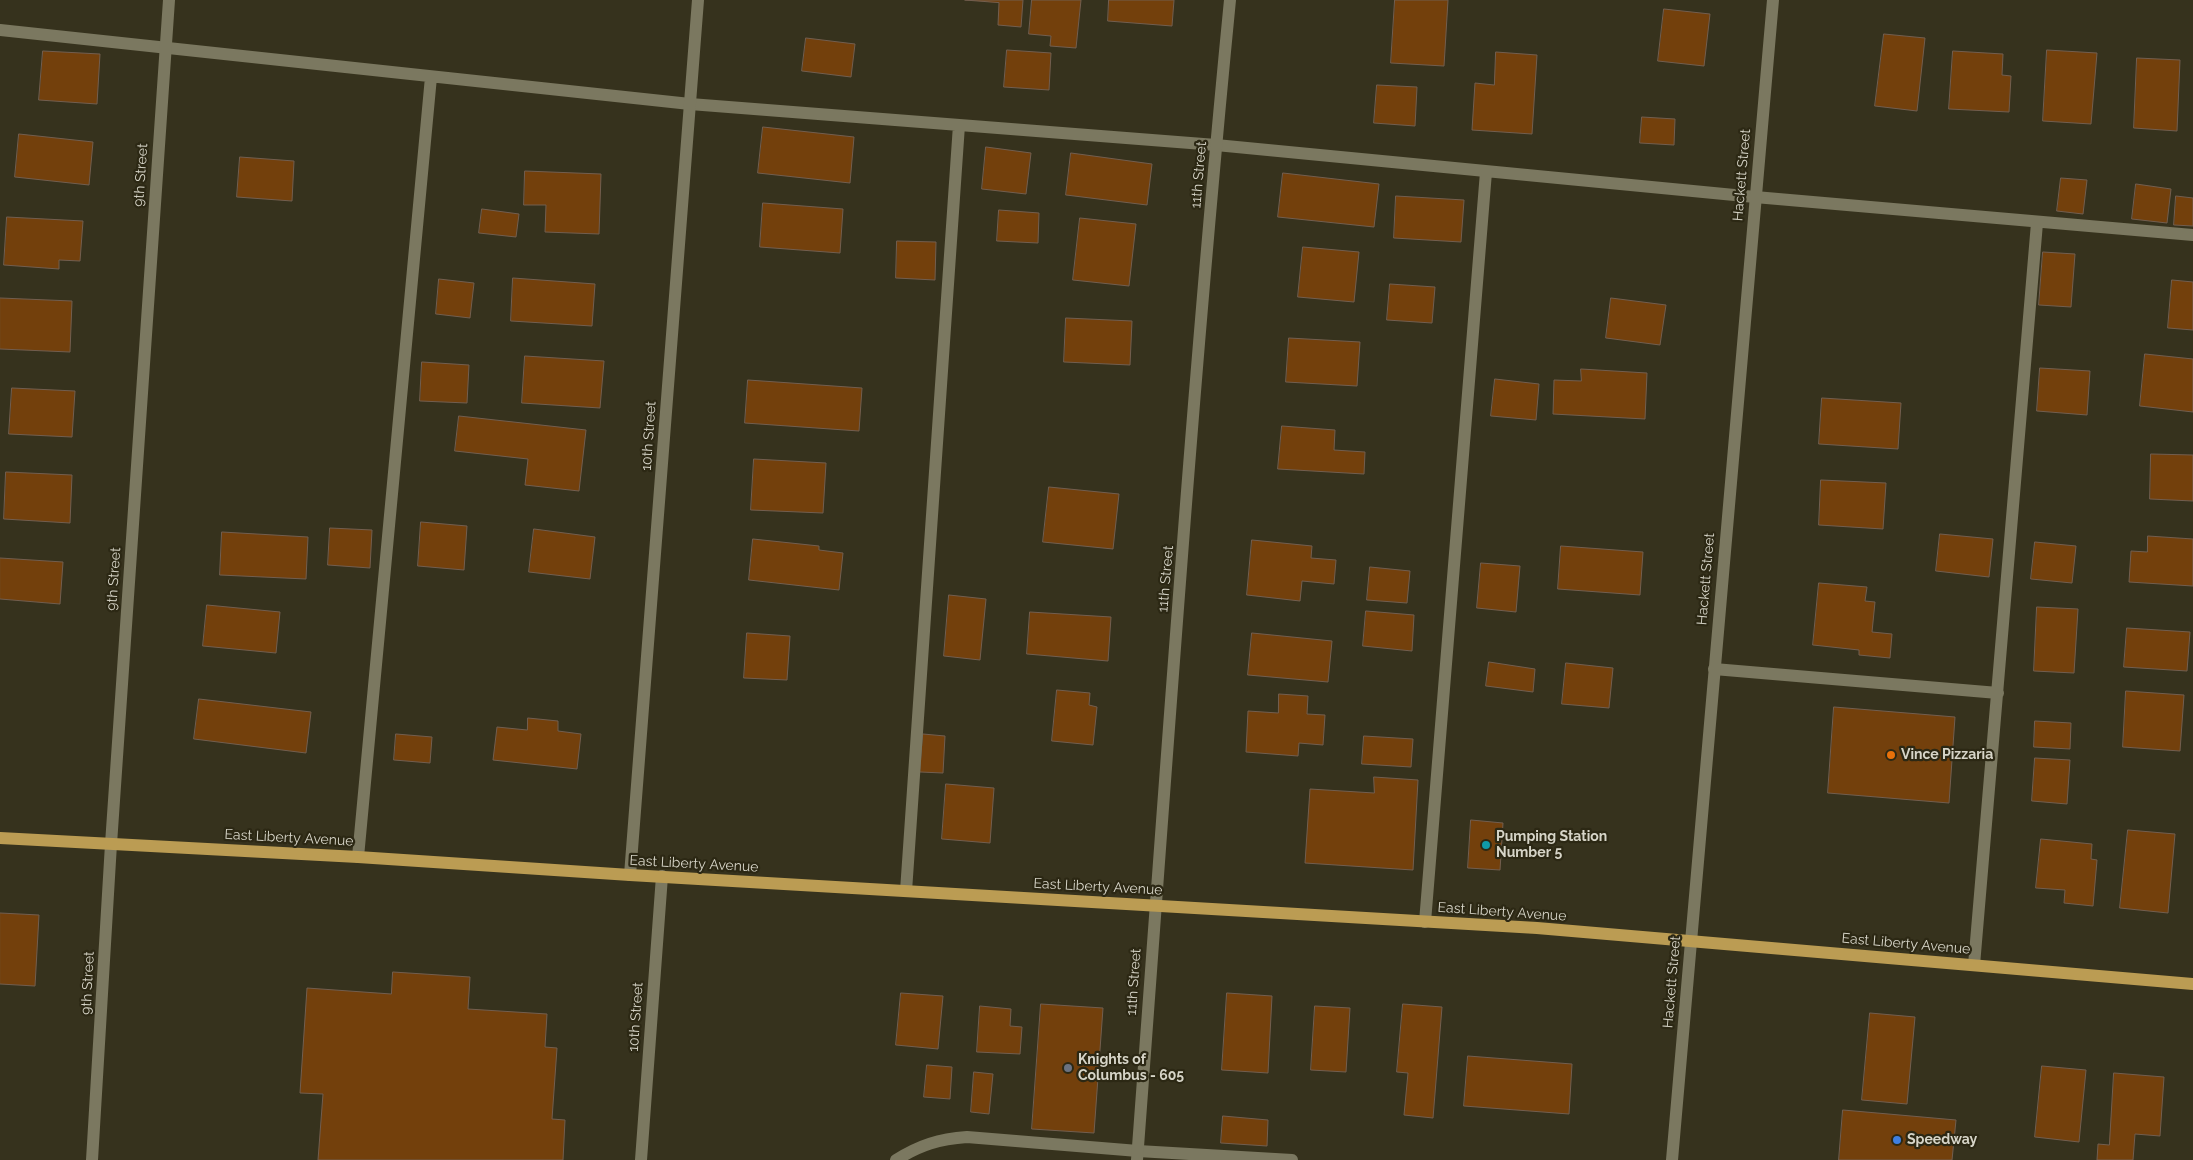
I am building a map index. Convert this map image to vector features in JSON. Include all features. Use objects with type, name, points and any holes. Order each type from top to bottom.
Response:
[{"type":"main road","name":"East Liberty Avenue","points":[[0,838],[358,857],[630,875],[1537,928],[2193,984]]},
{"type":"street","name":"9th Street","points":[[92,1160],[111,844],[169,0]]},
{"type":"street","name":"10th Street","points":[[630,875],[698,0]]},
{"type":"street","name":"11th Street","points":[[1137,1155],[1154,905],[1216,145],[1230,0]]},
{"type":"street","name":"Hackett Street","points":[[1672,1160],[1773,0]]},
{"type":"street","points":[[0,30],[165,46],[431,77],[690,104],[1216,145],[2037,223],[2193,235]]},
{"type":"street","points":[[358,857],[431,77]]},
{"type":"street","points":[[906,891],[959,125]]},
{"type":"street","points":[[1424,922],[1486,172]]},
{"type":"street","points":[[1974,965],[2037,223]]},
{"type":"street","points":[[1714,669],[1998,693]]},
{"type":"street","name":"10th Street","points":[[641,1160],[662,876]]},
{"type":"street","points":[[896,1160],[907,1153],[942,1139],[967,1137],[1137,1155],[1292,1160]]},
{"type":"building","points":[[965,0],[1023,0],[1021,27],[998,25],[999,3]]},
{"type":"building","points":[[1032,0],[1081,0],[1076,48],[1050,46],[1051,36],[1029,34]]},
{"type":"building","points":[[1109,0],[1174,0],[1172,26],[1108,21]]},
{"type":"building","points":[[1395,0],[1448,0],[1444,66],[1391,63]]},
{"type":"building","points":[[1664,9],[1710,14],[1704,66],[1658,61]]},
{"type":"building","points":[[1884,34],[1925,38],[1917,111],[1875,106]]},
{"type":"building","points":[[806,38],[855,44],[851,77],[802,71]]},
{"type":"building","points":[[1007,50],[1051,53],[1049,90],[1004,87]]},
{"type":"building","points":[[2047,50],[2097,53],[2091,124],[2043,121]]},
{"type":"building","points":[[43,51],[100,54],[97,104],[39,100]]},
{"type":"building","points":[[1953,51],[2003,54],[2002,75],[2011,76],[2009,112],[1949,109]]},
{"type":"building","points":[[1496,52],[1537,55],[1532,134],[1472,130],[1475,83],[1494,85]]},
{"type":"building","points":[[2137,58],[2180,60],[2177,131],[2134,128]]},
{"type":"building","points":[[1377,85],[1417,87],[1415,126],[1374,123]]},
{"type":"building","points":[[1642,117],[1675,119],[1674,145],[1640,143]]},
{"type":"building","points":[[763,127],[854,137],[850,183],[758,173]]},
{"type":"building","points":[[19,134],[93,142],[89,185],[15,177]]},
{"type":"building","points":[[986,147],[1031,153],[1026,194],[982,189]]},
{"type":"building","points":[[1071,153],[1152,164],[1147,205],[1066,195]]},
{"type":"building","points":[[240,157],[294,161],[292,201],[237,197]]},
{"type":"building","points":[[525,171],[601,174],[599,234],[545,232],[546,205],[524,205]]},
{"type":"building","points":[[1283,173],[1379,184],[1374,227],[1278,217]]},
{"type":"building","points":[[2061,178],[2087,180],[2083,214],[2057,211]]},
{"type":"building","points":[[2136,184],[2171,189],[2167,223],[2132,219]]},
{"type":"building","points":[[1396,196],[1464,200],[1461,242],[1394,238]]},
{"type":"building","points":[[2176,196],[2193,198],[2193,226],[2174,225]]},
{"type":"building","points":[[763,203],[843,209],[840,253],[760,247]]},
{"type":"building","points":[[482,209],[519,214],[516,237],[479,233]]},
{"type":"building","points":[[999,210],[1039,213],[1038,243],[997,241]]},
{"type":"building","points":[[7,217],[83,221],[80,261],[59,260],[59,269],[4,265]]},
{"type":"building","points":[[1080,218],[1136,224],[1129,286],[1073,280]]},
{"type":"building","points":[[897,241],[936,242],[935,280],[896,278]]},
{"type":"building","points":[[1303,247],[1359,252],[1354,302],[1298,297]]},
{"type":"building","points":[[2043,252],[2075,254],[2071,307],[2039,305]]},
{"type":"building","points":[[513,278],[595,284],[592,326],[511,321]]},
{"type":"building","points":[[439,279],[474,283],[470,318],[436,314]]},
{"type":"building","points":[[2172,280],[2193,282],[2193,330],[2168,328]]},
{"type":"building","points":[[1390,284],[1435,287],[1432,323],[1387,320]]},
{"type":"building","points":[[0,298],[72,301],[70,352],[0,349]]},
{"type":"building","points":[[1611,298],[1666,305],[1660,345],[1606,338]]},
{"type":"building","points":[[1066,318],[1132,321],[1130,365],[1064,362]]},
{"type":"building","points":[[1289,338],[1360,342],[1357,386],[1286,382]]},
{"type":"building","points":[[2145,354],[2193,359],[2193,412],[2140,406]]},
{"type":"building","points":[[525,356],[604,361],[600,408],[522,403]]},
{"type":"building","points":[[422,362],[469,365],[467,403],[420,401]]},
{"type":"building","points":[[2040,368],[2090,371],[2087,415],[2037,411]]},
{"type":"building","points":[[1581,369],[1647,373],[1645,419],[1553,414],[1554,380],[1581,381]]},
{"type":"building","points":[[1495,379],[1539,384],[1536,420],[1491,416]]},
{"type":"building","points":[[748,380],[862,388],[859,431],[745,423]]},
{"type":"building","points":[[12,388],[75,391],[72,437],[9,434]]},
{"type":"building","points":[[1822,398],[1901,403],[1898,449],[1819,444]]},
{"type":"building","points":[[459,416],[586,430],[579,491],[525,485],[528,459],[455,451]]},
{"type":"building","points":[[1282,426],[1335,430],[1334,450],[1365,452],[1364,474],[1278,469]]},
{"type":"building","points":[[2151,454],[2193,455],[2193,501],[2150,499]]},
{"type":"building","points":[[754,459],[826,463],[823,513],[751,510]]},
{"type":"building","points":[[6,472],[72,475],[70,523],[4,519]]},
{"type":"building","points":[[1821,480],[1886,483],[1883,529],[1819,525]]},
{"type":"building","points":[[1049,487],[1119,494],[1113,549],[1043,542]]},
{"type":"building","points":[[421,522],[467,526],[464,570],[418,566]]},
{"type":"building","points":[[330,528],[372,530],[370,568],[328,565]]},
{"type":"building","points":[[534,529],[595,537],[590,579],[529,572]]},
{"type":"building","points":[[222,532],[308,537],[306,579],[220,575]]},
{"type":"building","points":[[1940,534],[1993,539],[1989,577],[1936,571]]},
{"type":"building","points":[[2148,536],[2193,539],[2193,586],[2129,582],[2131,551],[2147,552]]},
{"type":"building","points":[[753,539],[819,546],[819,550],[843,553],[839,590],[749,580]]},
{"type":"building","points":[[1252,540],[1312,546],[1311,558],[1336,560],[1334,584],[1302,581],[1300,601],[1247,595]]},
{"type":"building","points":[[2035,542],[2076,546],[2072,583],[2031,579]]},
{"type":"building","points":[[1561,546],[1643,552],[1640,595],[1558,589]]},
{"type":"building","points":[[0,558],[63,562],[60,604],[0,599]]},
{"type":"building","points":[[1481,563],[1520,566],[1516,612],[1477,608]]},
{"type":"building","points":[[1370,567],[1410,571],[1407,603],[1367,600]]},
{"type":"building","points":[[1819,583],[1867,587],[1865,601],[1875,602],[1872,632],[1892,634],[1890,658],[1859,655],[1859,650],[1813,645]]},
{"type":"building","points":[[949,595],[986,599],[980,660],[944,656]]},
{"type":"building","points":[[207,605],[280,612],[276,653],[203,646]]},
{"type":"building","points":[[2037,607],[2078,609],[2074,673],[2034,671]]},
{"type":"building","points":[[1366,611],[1414,615],[1412,651],[1363,646]]},
{"type":"building","points":[[1030,612],[1111,617],[1108,661],[1027,654]]},
{"type":"building","points":[[2127,628],[2190,632],[2187,671],[2124,667]]},
{"type":"building","points":[[747,633],[790,636],[787,680],[744,678]]},
{"type":"building","points":[[1252,633],[1332,641],[1328,682],[1248,675]]},
{"type":"building","points":[[1489,662],[1535,669],[1533,692],[1486,686]]},
{"type":"building","points":[[1566,663],[1613,668],[1609,708],[1562,704]]},
{"type":"building","points":[[1057,690],[1090,693],[1089,705],[1097,707],[1093,745],[1052,741]]},
{"type":"building","points":[[2126,691],[2184,695],[2180,751],[2123,747]]},
{"type":"building","points":[[1279,694],[1308,696],[1307,714],[1325,715],[1323,745],[1299,743],[1298,756],[1246,752],[1248,711],[1278,713]]},
{"type":"building","points":[[199,699],[311,712],[306,753],[194,739]]},
{"type":"building","name":"Vince Pizzaria","points":[[1834,707],[1955,717],[1949,803],[1828,793]]},
{"type":"building","points":[[528,718],[558,721],[558,731],[581,734],[577,769],[493,760],[497,727],[527,730]]},
{"type":"building","points":[[2035,721],[2071,723],[2070,749],[2034,747]]},
{"type":"building","points":[[396,734],[432,737],[430,763],[394,760]]},
{"type":"building","points":[[923,734],[945,736],[943,773],[920,772]]},
{"type":"building","points":[[1364,736],[1413,739],[1411,767],[1362,764]]},
{"type":"building","points":[[2035,758],[2070,760],[2067,804],[2032,801]]},
{"type":"building","points":[[1374,777],[1418,780],[1413,870],[1305,863],[1310,789],[1374,793]]},
{"type":"building","points":[[946,784],[994,788],[990,843],[942,839]]},
{"type":"building","name":"Pumping Station Number 5","points":[[1471,820],[1503,823],[1500,870],[1468,868]]},
{"type":"building","points":[[2128,830],[2175,834],[2168,913],[2120,908]]},
{"type":"building","points":[[2041,839],[2092,844],[2091,859],[2097,860],[2093,906],[2064,903],[2065,890],[2036,888]]},
{"type":"building","points":[[0,913],[39,915],[35,986],[0,984]]},
{"type":"building","points":[[393,972],[470,977],[468,1009],[547,1014],[545,1047],[557,1048],[552,1119],[565,1120],[563,1160],[318,1160],[323,1094],[300,1093],[307,988],[391,994]]},
{"type":"building","points":[[901,993],[943,996],[938,1049],[896,1045]]},
{"type":"building","points":[[1227,993],[1272,996],[1268,1073],[1222,1070]]},
{"type":"building","name":"Knights of Columbus - 605","points":[[1041,1004],[1103,1008],[1094,1133],[1032,1129]]},
{"type":"building","points":[[1403,1004],[1442,1007],[1433,1118],[1404,1115],[1408,1073],[1397,1072]]},
{"type":"building","points":[[980,1006],[1011,1009],[1010,1026],[1022,1027],[1020,1054],[977,1052]]},
{"type":"building","points":[[1315,1006],[1350,1008],[1346,1072],[1311,1070]]},
{"type":"building","name":"Speedway","points":[[1870,1013],[1915,1017],[1907,1104],[1862,1100]]},
{"type":"building","points":[[1468,1056],[1572,1064],[1569,1114],[1464,1106]]},
{"type":"building","points":[[927,1065],[952,1067],[950,1099],[924,1097]]},
{"type":"building","points":[[2042,1066],[2086,1070],[2079,1142],[2035,1137]]},
{"type":"building","points":[[974,1072],[993,1074],[989,1114],[971,1112]]},
{"type":"building","points":[[2114,1073],[2164,1077],[2160,1136],[2135,1134],[2133,1160],[2097,1160],[2098,1144],[2109,1145]]},
{"type":"building","name":"Speedway","points":[[1843,1110],[1956,1120],[1952,1160],[1839,1160]]},
{"type":"building","points":[[1223,1116],[1268,1120],[1267,1146],[1221,1143]]},
{"type":"place","name":"Vince Pizzaria","points":[[1891,755]]},
{"type":"place","name":"Pumping Station Number 5","points":[[1486,845]]},
{"type":"place","name":"Knights of Columbus - 605","points":[[1068,1068]]},
{"type":"place","name":"Speedway","points":[[1897,1140]]}]
